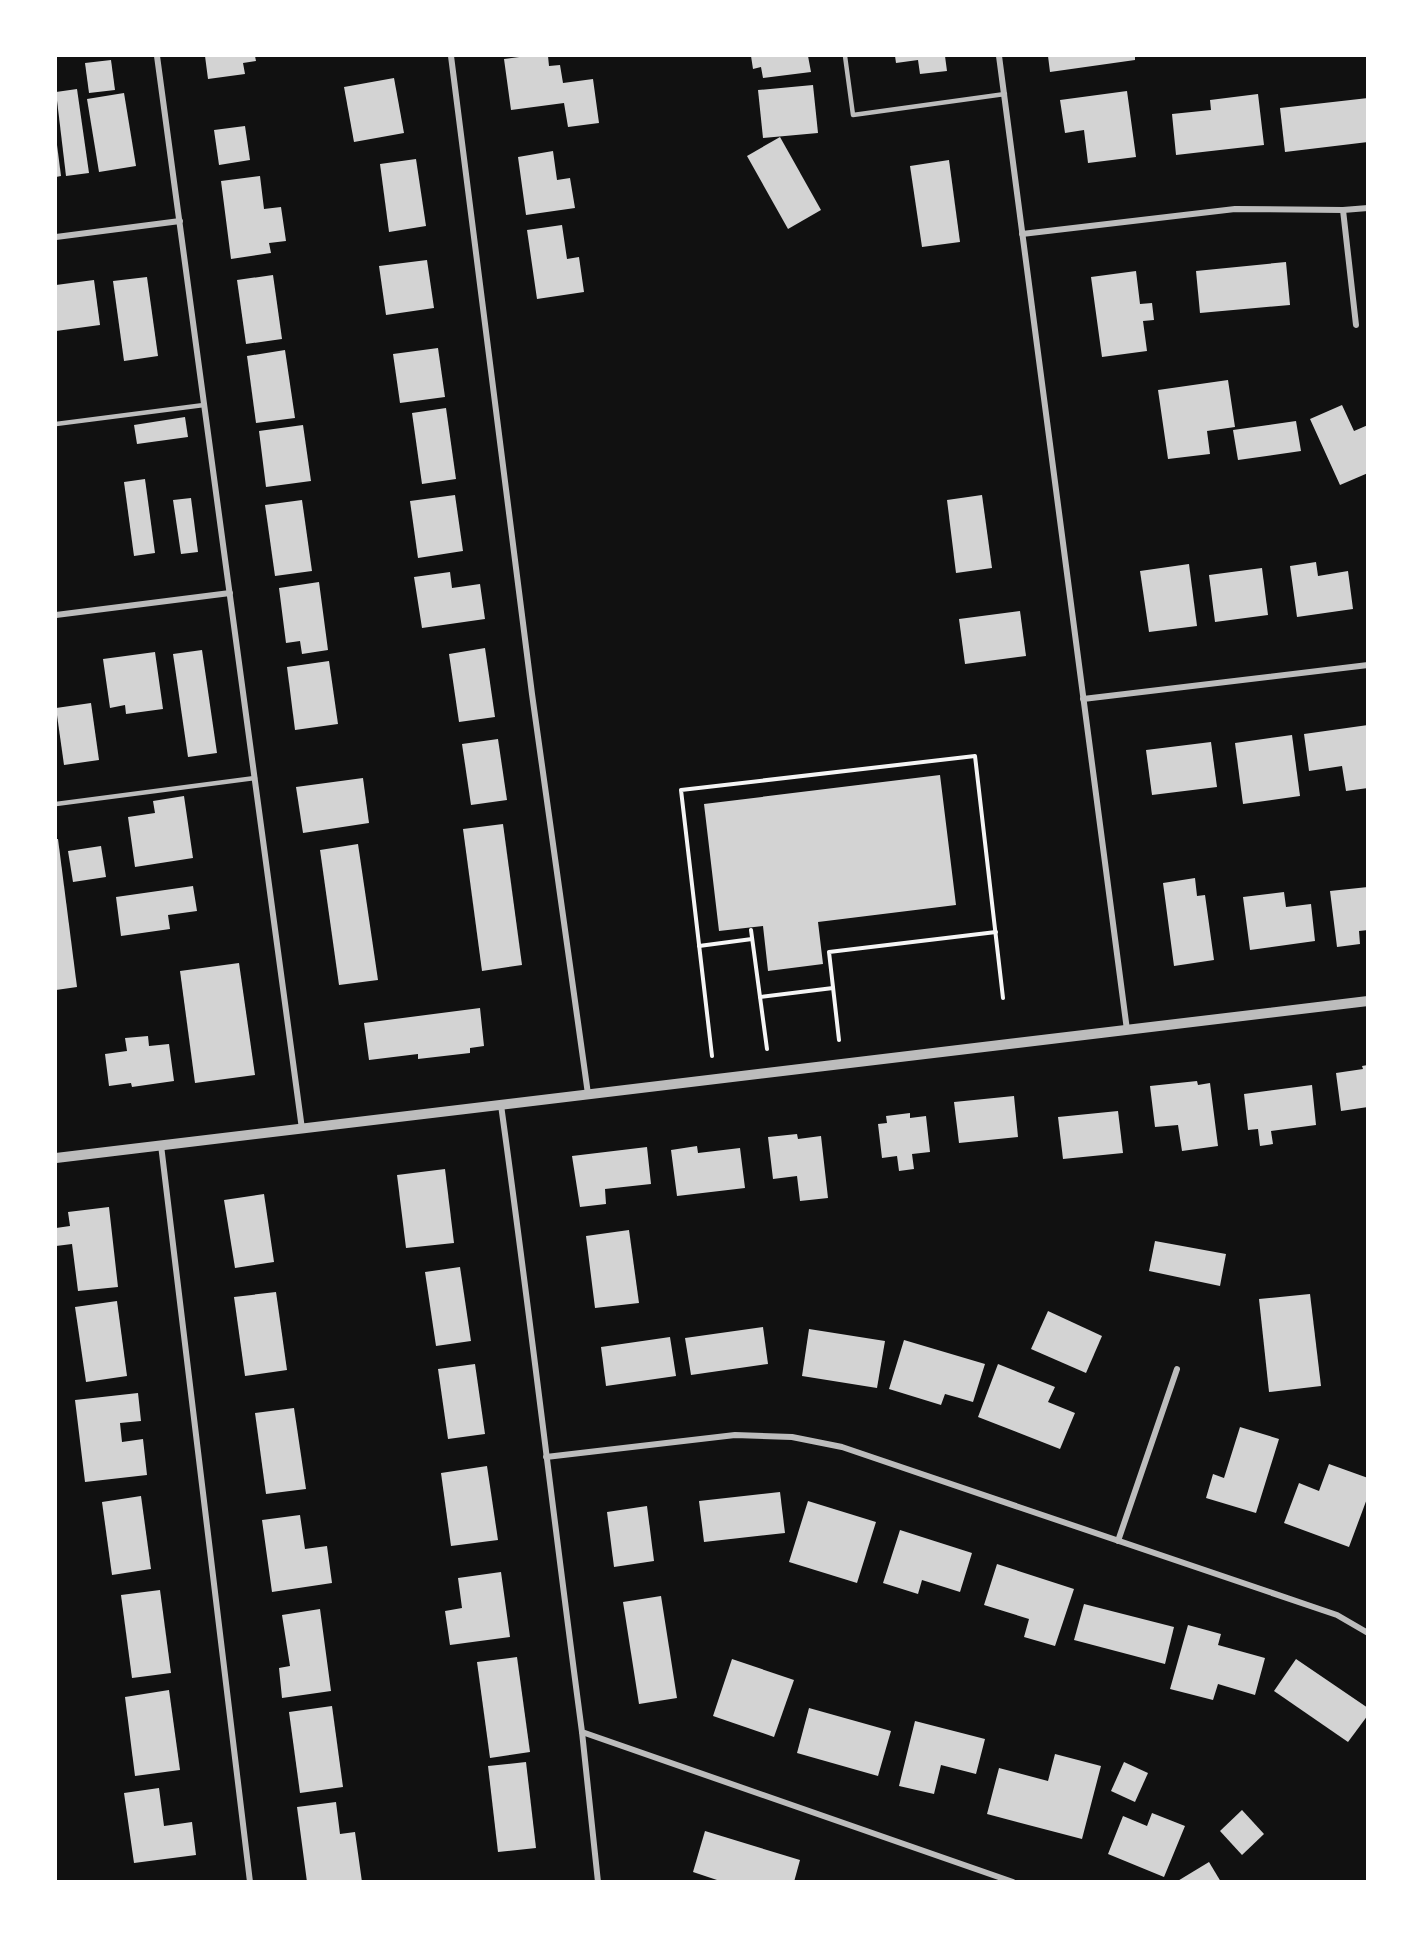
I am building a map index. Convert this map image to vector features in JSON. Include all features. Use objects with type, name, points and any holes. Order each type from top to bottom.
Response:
[{"type":"street","points":[[157,56],[302,1129]]},
{"type":"street","points":[[451,56],[532,694],[588,1094]]},
{"type":"street","points":[[999,56],[1127,1030]]},
{"type":"street","points":[[1022,234],[1235,209],[1343,210],[1368,208]]},
{"type":"street","points":[[1343,210],[1356,325]]},
{"type":"street","points":[[56,237],[180,221]]},
{"type":"street","points":[[56,615],[230,593]]},
{"type":"street","points":[[1083,699],[1368,665]]},
{"type":"street","points":[[56,1158],[1368,1001]]},
{"type":"street","points":[[501,1104],[543,1408],[546,1457],[582,1732],[598,1881]]},
{"type":"street","points":[[161,1145],[250,1881]]},
{"type":"street","points":[[1118,1541],[1177,1369]]},
{"type":"street","points":[[546,1457],[735,1435],[792,1437],[842,1447],[1337,1615],[1368,1633]]},
{"type":"street","points":[[582,1732],[1013,1881]]},
{"type":"lane","points":[[844,56],[853,115],[1005,94]]},
{"type":"lane","points":[[56,424],[204,405]]},
{"type":"lane","points":[[56,804],[255,778]]},
{"type":"path","points":[[712,1056],[681,790],[975,756],[1004,998]]},
{"type":"path","points":[[750,930],[766,1049]]},
{"type":"path","points":[[839,1040],[829,952],[996,932]]},
{"type":"path","points":[[699,946],[752,939]]},
{"type":"path","points":[[760,997],[833,988]]},
{"type":"building","points":[[205,56],[255,56],[256,61],[243,63],[245,74],[208,79]]},
{"type":"building","points":[[548,56],[549,66],[560,65],[563,83],[593,79],[599,123],[568,127],[564,103],[511,110],[504,59]]},
{"type":"building","points":[[751,56],[808,56],[811,72],[763,78],[761,67],[753,69]]},
{"type":"building","points":[[895,56],[945,56],[947,71],[920,74],[918,60],[896,63]]},
{"type":"building","points":[[1048,56],[1135,56],[1135,60],[1050,72]]},
{"type":"building","points":[[111,60],[115,90],[89,93],[85,63]]},
{"type":"building","points":[[394,78],[404,133],[354,142],[344,87]]},
{"type":"building","points":[[813,85],[818,133],[763,138],[758,90]]},
{"type":"building","points":[[77,89],[89,173],[66,176],[56,92]]},
{"type":"building","points":[[1127,91],[1136,157],[1088,163],[1084,130],[1065,133],[1060,100]]},
{"type":"building","points":[[124,93],[136,166],[99,172],[87,99]]},
{"type":"building","points":[[1258,94],[1264,145],[1176,155],[1172,114],[1211,110],[1210,100]]},
{"type":"building","points":[[1368,98],[1368,142],[1285,152],[1280,108]]},
{"type":"building","points":[[245,126],[250,160],[219,165],[214,130]]},
{"type":"building","points":[[780,137],[821,210],[788,229],[747,156]]},
{"type":"building","points":[[56,146],[61,176],[56,177]]},
{"type":"building","points":[[553,151],[557,180],[570,178],[575,208],[526,215],[518,157]]},
{"type":"building","points":[[416,159],[426,226],[389,232],[380,164]]},
{"type":"building","points":[[949,160],[960,242],[922,247],[910,166]]},
{"type":"building","points":[[260,176],[264,209],[281,207],[286,241],[269,243],[271,253],[231,259],[221,181]]},
{"type":"building","points":[[562,225],[567,259],[579,257],[584,292],[537,299],[527,230]]},
{"type":"building","points":[[427,260],[434,308],[386,315],[379,266]]},
{"type":"building","points":[[1286,262],[1290,305],[1200,313],[1196,271]]},
{"type":"building","points":[[1136,271],[1140,304],[1152,303],[1154,320],[1143,321],[1147,351],[1102,357],[1091,277]]},
{"type":"building","points":[[273,275],[282,339],[246,344],[237,280]]},
{"type":"building","points":[[147,277],[158,356],[124,361],[113,281]]},
{"type":"building","points":[[94,280],[100,325],[56,331],[56,285]]},
{"type":"building","points":[[438,348],[445,397],[400,403],[393,354]]},
{"type":"building","points":[[285,350],[295,418],[256,423],[247,356]]},
{"type":"building","points":[[1228,380],[1235,427],[1207,431],[1210,454],[1168,459],[1158,390]]},
{"type":"building","points":[[1342,405],[1354,431],[1368,425],[1368,473],[1340,485],[1310,419]]},
{"type":"building","points":[[446,408],[456,479],[422,484],[412,413]]},
{"type":"building","points":[[185,417],[188,437],[137,444],[134,425]]},
{"type":"building","points":[[1296,421],[1301,451],[1238,460],[1233,430]]},
{"type":"building","points":[[303,425],[311,481],[266,487],[259,431]]},
{"type":"building","points":[[145,479],[155,553],[134,556],[124,482]]},
{"type":"building","points":[[455,495],[463,551],[418,558],[410,501]]},
{"type":"building","points":[[982,495],[992,568],[956,573],[947,500]]},
{"type":"building","points":[[191,498],[198,552],[181,554],[173,500]]},
{"type":"building","points":[[302,500],[312,571],[275,576],[265,505]]},
{"type":"building","points":[[1316,562],[1318,576],[1348,571],[1353,609],[1297,617],[1290,566]]},
{"type":"building","points":[[1189,564],[1197,626],[1149,632],[1140,571]]},
{"type":"building","points":[[1262,568],[1268,615],[1215,622],[1209,575]]},
{"type":"building","points":[[450,572],[452,588],[480,584],[485,619],[422,628],[414,577]]},
{"type":"building","points":[[319,582],[328,650],[302,654],[300,641],[286,643],[279,588]]},
{"type":"building","points":[[1020,611],[1026,656],[965,664],[959,619]]},
{"type":"building","points":[[485,648],[495,717],[459,722],[449,654]]},
{"type":"building","points":[[202,650],[217,753],[188,757],[173,654]]},
{"type":"building","points":[[155,652],[163,709],[126,714],[125,705],[110,708],[103,659]]},
{"type":"building","points":[[329,661],[338,724],[295,730],[287,667]]},
{"type":"building","points":[[91,703],[99,760],[64,765],[56,708]]},
{"type":"building","points":[[1368,725],[1368,788],[1346,791],[1342,766],[1309,771],[1304,734]]},
{"type":"building","points":[[1292,735],[1300,796],[1243,804],[1235,743]]},
{"type":"building","points":[[498,739],[507,800],[471,805],[462,744]]},
{"type":"building","points":[[1211,742],[1217,787],[1152,795],[1146,750]]},
{"type":"building","points":[[940,775],[956,905],[818,922],[823,964],[768,971],[763,926],[719,931],[704,804]]},
{"type":"building","points":[[363,778],[369,823],[303,833],[296,787]]},
{"type":"building","points":[[184,796],[193,858],[135,867],[128,817],[155,813],[153,801]]},
{"type":"building","points":[[503,824],[522,965],[482,971],[463,829]]},
{"type":"building","points":[[56,839],[58,839],[77,987],[56,990]]},
{"type":"building","points":[[358,844],[378,980],[339,985],[320,850]]},
{"type":"building","points":[[101,846],[106,877],[73,882],[68,851]]},
{"type":"building","points":[[1195,878],[1197,896],[1205,895],[1214,960],[1174,966],[1163,883]]},
{"type":"building","points":[[193,886],[197,911],[168,915],[170,929],[121,936],[116,897]]},
{"type":"building","points":[[1368,887],[1368,930],[1359,931],[1360,944],[1337,947],[1330,891]]},
{"type":"building","points":[[1284,892],[1286,907],[1311,904],[1315,941],[1250,950],[1243,897]]},
{"type":"building","points":[[239,963],[255,1075],[195,1083],[180,971]]},
{"type":"building","points":[[480,1008],[484,1046],[470,1048],[470,1053],[418,1059],[418,1054],[369,1060],[364,1023]]},
{"type":"building","points":[[148,1036],[149,1046],[169,1044],[174,1081],[132,1087],[131,1083],[109,1086],[105,1054],[127,1051],[125,1038]]},
{"type":"building","points":[[1368,1065],[1368,1107],[1341,1111],[1336,1073],[1363,1069],[1362,1066]]},
{"type":"building","points":[[1197,1081],[1198,1085],[1210,1083],[1218,1146],[1182,1151],[1178,1125],[1155,1127],[1150,1086]]},
{"type":"building","points":[[1312,1085],[1316,1125],[1271,1131],[1273,1144],[1260,1146],[1258,1129],[1248,1130],[1244,1094]]},
{"type":"building","points":[[1014,1096],[1018,1137],[959,1143],[954,1102]]},
{"type":"building","points":[[1118,1111],[1123,1153],[1063,1159],[1058,1117]]},
{"type":"building","points":[[910,1113],[910,1118],[926,1116],[930,1152],[912,1154],[914,1169],[899,1171],[897,1156],[882,1158],[878,1124],[887,1123],[886,1116]]},
{"type":"building","points":[[797,1134],[798,1139],[821,1136],[828,1198],[800,1201],[797,1176],[773,1179],[768,1137]]},
{"type":"building","points":[[697,1146],[698,1153],[740,1148],[745,1188],[677,1196],[671,1150]]},
{"type":"building","points":[[647,1147],[651,1184],[605,1189],[606,1204],[580,1207],[572,1156]]},
{"type":"building","points":[[445,1169],[454,1243],[406,1248],[397,1175]]},
{"type":"building","points":[[264,1194],[274,1262],[235,1268],[224,1200]]},
{"type":"building","points":[[109,1207],[118,1287],[78,1291],[72,1244],[56,1246],[56,1228],[70,1226],[68,1212]]},
{"type":"building","points":[[629,1230],[639,1303],[595,1308],[586,1236]]},
{"type":"building","points":[[1155,1241],[1226,1254],[1220,1286],[1149,1271]]},
{"type":"building","points":[[460,1267],[471,1341],[436,1346],[425,1272]]},
{"type":"building","points":[[276,1292],[287,1370],[245,1376],[234,1297]]},
{"type":"building","points":[[1310,1294],[1321,1386],[1269,1392],[1259,1299]]},
{"type":"building","points":[[117,1301],[127,1376],[86,1382],[75,1307]]},
{"type":"building","points":[[1048,1311],[1102,1336],[1086,1373],[1031,1349]]},
{"type":"building","points":[[763,1327],[768,1364],[691,1375],[685,1338]]},
{"type":"building","points":[[809,1329],[885,1341],[877,1388],[802,1376]]},
{"type":"building","points":[[670,1337],[676,1376],[606,1386],[601,1347]]},
{"type":"building","points":[[904,1340],[985,1364],[973,1402],[945,1394],[941,1405],[889,1389]]},
{"type":"building","points":[[475,1364],[485,1434],[448,1439],[438,1369]]},
{"type":"building","points":[[998,1364],[1055,1387],[1048,1402],[1075,1413],[1060,1449],[978,1417]]},
{"type":"building","points":[[138,1393],[141,1421],[120,1423],[122,1442],[143,1439],[147,1475],[85,1482],[75,1400]]},
{"type":"building","points":[[294,1408],[306,1489],[266,1494],[255,1413]]},
{"type":"building","points":[[1240,1427],[1279,1439],[1256,1513],[1206,1498],[1213,1474],[1224,1478]]},
{"type":"building","points":[[1329,1464],[1368,1478],[1368,1496],[1349,1547],[1284,1523],[1299,1483],[1319,1491]]},
{"type":"building","points":[[487,1466],[498,1540],[451,1546],[441,1473]]},
{"type":"building","points":[[780,1492],[785,1533],[704,1542],[699,1501]]},
{"type":"building","points":[[141,1496],[151,1569],[112,1575],[102,1502]]},
{"type":"building","points":[[808,1501],[876,1522],[857,1583],[789,1562]]},
{"type":"building","points":[[647,1506],[654,1561],[614,1567],[607,1512]]},
{"type":"building","points":[[300,1515],[305,1549],[327,1546],[332,1583],[272,1592],[262,1520]]},
{"type":"building","points":[[900,1530],[972,1553],[960,1592],[922,1580],[918,1594],[883,1583]]},
{"type":"building","points":[[997,1564],[1074,1589],[1055,1646],[1024,1637],[1029,1619],[984,1605]]},
{"type":"building","points":[[501,1572],[510,1637],[450,1645],[445,1611],[462,1608],[458,1578]]},
{"type":"building","points":[[160,1590],[171,1673],[132,1678],[121,1595]]},
{"type":"building","points":[[661,1596],[677,1698],[639,1704],[623,1602]]},
{"type":"building","points":[[1084,1604],[1174,1627],[1165,1664],[1074,1640]]},
{"type":"building","points":[[320,1609],[331,1691],[282,1698],[279,1668],[290,1666],[282,1615]]},
{"type":"building","points":[[1188,1625],[1221,1634],[1218,1645],[1265,1658],[1255,1695],[1218,1684],[1213,1700],[1170,1689]]},
{"type":"building","points":[[517,1657],[530,1752],[490,1758],[477,1662]]},
{"type":"building","points":[[732,1659],[794,1680],[774,1737],[713,1716]]},
{"type":"building","points":[[1296,1659],[1368,1708],[1368,1715],[1348,1742],[1274,1691]]},
{"type":"building","points":[[169,1690],[180,1770],[135,1776],[125,1697]]},
{"type":"building","points":[[332,1706],[343,1787],[300,1793],[289,1712]]},
{"type":"building","points":[[809,1708],[891,1731],[878,1776],[797,1753]]},
{"type":"building","points":[[915,1721],[985,1739],[976,1774],[941,1765],[934,1794],[899,1786]]},
{"type":"building","points":[[1055,1754],[1101,1766],[1082,1839],[987,1814],[999,1768],[1048,1781]]},
{"type":"building","points":[[526,1762],[536,1848],[498,1852],[488,1766]]},
{"type":"building","points":[[1124,1762],[1148,1773],[1135,1802],[1111,1791]]},
{"type":"building","points":[[159,1788],[164,1826],[192,1822],[196,1855],[134,1863],[124,1793]]},
{"type":"building","points":[[336,1802],[340,1834],[355,1832],[362,1882],[307,1882],[297,1807]]},
{"type":"building","points":[[1242,1810],[1264,1834],[1242,1855],[1220,1831]]},
{"type":"building","points":[[1152,1813],[1185,1826],[1164,1877],[1108,1854],[1123,1816],[1147,1826]]},
{"type":"building","points":[[705,1831],[800,1860],[794,1882],[723,1882],[693,1872]]},
{"type":"building","points":[[1209,1862],[1221,1882],[1176,1882]]}]
